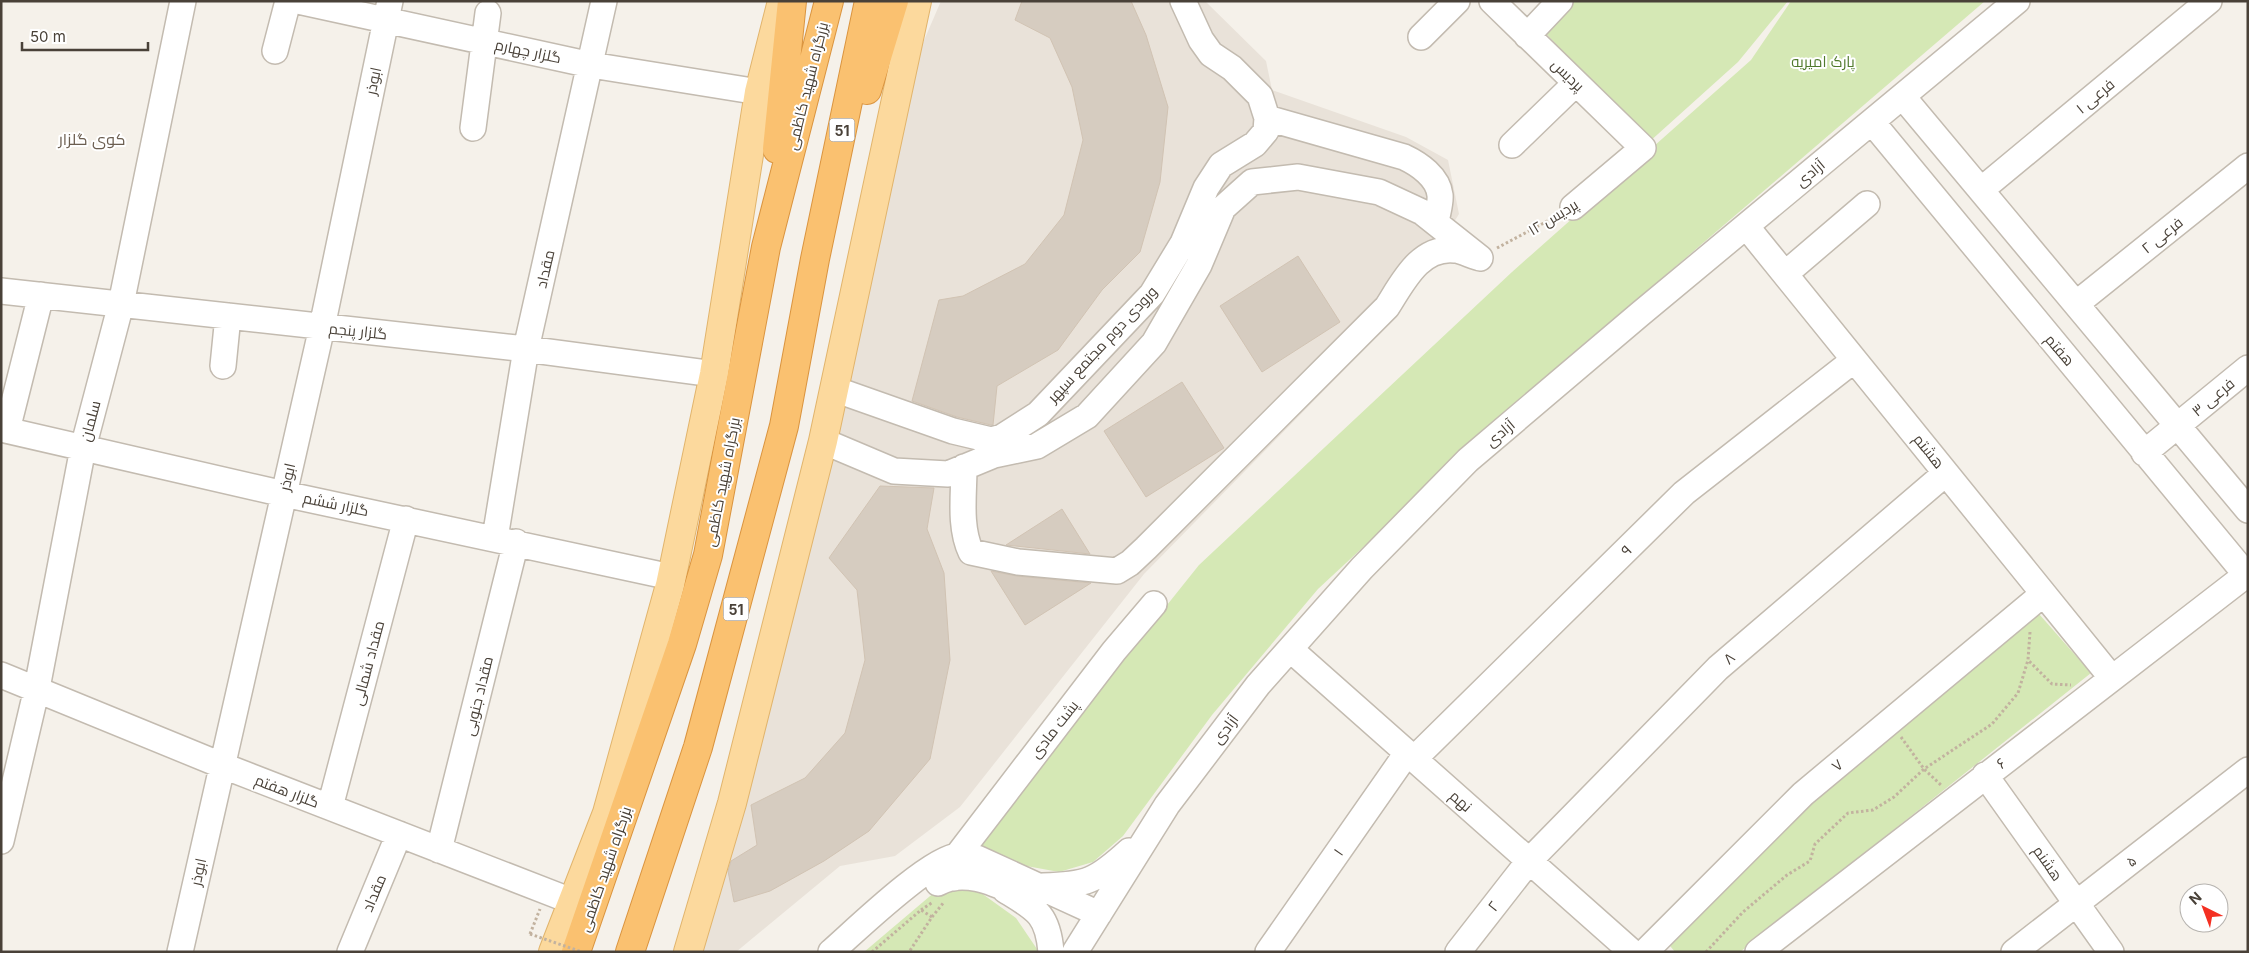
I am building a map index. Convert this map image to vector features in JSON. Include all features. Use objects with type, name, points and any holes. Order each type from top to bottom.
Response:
[{"type":"highway","points":[[766,247],[792,1]]},
{"type":"highway","name":"بزرگراه شهید کاظمی","points":[[576,952],[682,644],[708,555],[766,247],[829,1]]},
{"type":"highway","name":"51","points":[[630,952],[698,747],[784,426],[815,258],[869,1]]},
{"type":"highway","points":[[815,258],[894,1]]},
{"type":"highway","points":[[615,786],[682,644]]},
{"type":"main road","name":"بزرگراه شهید کاظمی","points":[[554,952],[607,813],[672,577],[714,374],[759,92],[782,1]]},
{"type":"main road","points":[[688,952],[732,803],[823,441],[917,1]]},
{"type":"street","name":"سلمان","points":[[1,842],[37,688],[83,448],[121,304],[183,1]]},
{"type":"street","points":[[275,51],[288,1]]},
{"type":"street","name":"مقداد","points":[[505,540],[526,349],[604,1]]},
{"type":"street","points":[[1183,1],[1201,40],[1211,54],[1232,68],[1260,96],[1267,118],[1404,157],[1418,163],[1429,173],[1440,195],[1436,222]]},
{"type":"street","points":[[1421,37],[1457,1]]},
{"type":"street","name":"پردیس","points":[[1492,1],[1643,148]]},
{"type":"street","points":[[1527,36],[1560,1]]},
{"type":"street","name":"آزادی","points":[[1075,952],[1167,805],[1258,685],[1362,568],[1468,460],[2017,1]]},
{"type":"street","name":"فرعی ۱","points":[[1981,190],[2209,1]]},
{"type":"street","name":"گلزار چهارم","points":[[312,3],[388,11],[485,42],[591,65],[759,92]]},
{"type":"street","name":"ابوذر","points":[[180,952],[322,326],[388,11]]},
{"type":"street","points":[[472,128],[488,12]]},
{"type":"street","points":[[1512,146],[1576,83]]},
{"type":"street","points":[[1903,97],[2248,510]]},
{"type":"street","name":"ورودی دوم مجتمع سپهر","points":[[834,389],[952,431],[991,440],[1009,433],[1038,414],[1152,294],[1183,244],[1206,188],[1221,166],[1256,144],[1266,131],[1267,118]]},
{"type":"street","name":"هفتم","points":[[1872,122],[2247,576]]},
{"type":"street","name":"پردیس ۱۲","points":[[1573,207],[1643,148]]},
{"type":"street","name":"فرعی ۲","points":[[2076,304],[2248,166]]},
{"type":"street","points":[[823,441],[894,471],[948,474],[994,455],[1037,446],[1087,416],[1154,343],[1199,265],[1223,208],[1252,182],[1298,177],[1379,192],[1422,212],[1480,258]]},
{"type":"street","points":[[1785,274],[1868,204]]},
{"type":"street","name":"هشتم","points":[[1746,226],[1946,473],[2038,598],[2105,682]]},
{"type":"street","points":[[964,467],[964,530],[970,552],[1018,562],[1117,571],[1130,563],[1146,548],[1387,307],[1409,273],[1428,254],[1454,250],[1480,258]]},
{"type":"street","name":"گلزار پنجم","points":[[1,291],[526,349],[714,374]]},
{"type":"street","points":[[4,430],[41,295]]},
{"type":"street","points":[[223,366],[228,316]]},
{"type":"street","name":"۹","points":[[1411,756],[1684,493],[1854,360]]},
{"type":"street","name":"فرعی ۳","points":[[2144,452],[2248,368]]},
{"type":"street","name":"گلزار ششم","points":[[4,430],[284,494],[672,577]]},
{"type":"street","name":"۸","points":[[1529,861],[1718,668],[1946,473]]},
{"type":"street","name":"مقداد شمالی","points":[[330,807],[406,519]]},
{"type":"street","name":"مقداد جنوبی","points":[[439,850],[505,540]]},
{"type":"street","name":"۶","points":[[1758,952],[2105,682],[2247,576]]},
{"type":"street","name":"۷","points":[[1645,952],[1803,794],[2038,598]]},
{"type":"street","name":"پشت مادی","points":[[955,866],[1114,652],[1154,604]]},
{"type":"street","name":"نهم","points":[[1290,649],[1632,952]]},
{"type":"street","name":"گلزار هفتم","points":[[1,675],[37,688],[221,765],[574,902]]},
{"type":"street","name":"۱","points":[[1268,952],[1411,756]]},
{"type":"street","name":"۵","points":[[2014,952],[2248,770]]},
{"type":"street","name":"هشنم","points":[[1986,775],[2111,952]]},
{"type":"street","points":[[1038,886],[1078,884],[1108,871],[1132,848],[1167,805]]},
{"type":"street","name":"مقداد","points":[[350,952],[399,834]]},
{"type":"street","points":[[831,952],[911,883],[935,865],[955,866],[977,858],[1038,886],[1095,921]]},
{"type":"street","name":"۲","points":[[1458,952],[1529,861]]},
{"type":"street","points":[[955,866],[966,876],[997,884],[1095,921]]},
{"type":"street","points":[[852,952],[923,892],[946,879],[955,866]]},
{"type":"street","points":[[997,884],[1036,911],[1049,929],[1051,952]]},
{"type":"path","name":"پردیس ۱۲","points":[[1480,258],[1573,207]]},
{"type":"path","points":[[1706,952],[1743,912],[1787,875],[1810,861],[1815,844],[1848,813],[1873,810],[1894,797],[1924,770],[1992,724],[2018,693],[2028,660],[2038,598]]},
{"type":"path","points":[[2028,660],[2052,684],[2105,682]]},
{"type":"path","points":[[1890,722],[1924,770],[1955,799]]},
{"type":"path","points":[[547,892],[530,934],[582,952]]},
{"type":"path","points":[[872,952],[921,910],[932,917],[909,952]]},
{"type":"shaded area","points":[[941,1],[1205,1],[1266,61],[1272,90],[1406,137],[1448,160],[1459,214],[1392,321],[1144,574],[960,807],[895,856],[840,866],[736,952],[696,952],[919,52]]},
{"type":"green space","points":[[1565,1],[1788,1],[1738,62],[1648,143],[1540,27]]},
{"type":"green space","name":"پارک امیریه","points":[[1791,1],[1985,1],[1541,382],[1318,589],[1212,715],[1123,836],[1093,862],[1059,872],[1021,865],[972,849],[1199,565],[1512,272],[1751,60]]},
{"type":"green space","points":[[2039,614],[2091,673],[1740,952],[1675,952],[1666,941],[1806,803]]},
{"type":"green space","points":[[977,890],[1016,918],[1039,952],[864,952],[936,891]]},
{"type":"building","points":[[1022,1],[1131,1],[1146,35],[1168,107],[1160,182],[1140,252],[1102,290],[1058,350],[997,386],[993,425],[991,425],[957,417],[912,401],[939,300],[963,296],[1025,264],[1064,215],[1083,140],[1072,87],[1050,38],[1015,20]]},
{"type":"building","points":[[1298,256],[1340,322],[1262,372],[1220,306]]},
{"type":"building","points":[[1182,382],[1224,448],[1146,497],[1104,431]]},
{"type":"building","points":[[880,486],[934,488],[927,529],[944,573],[950,660],[930,759],[869,831],[824,861],[770,891],[734,902],[728,871],[731,861],[757,845],[751,805],[805,778],[845,733],[865,660],[857,590],[829,558]]},
{"type":"building","points":[[1062,509],[1090,554],[1006,545]]},
{"type":"building","points":[[991,571],[1017,576],[1091,583],[1025,625]]},
{"type":"district","name":"کوی گلزار","points":[[92,139]]}]
